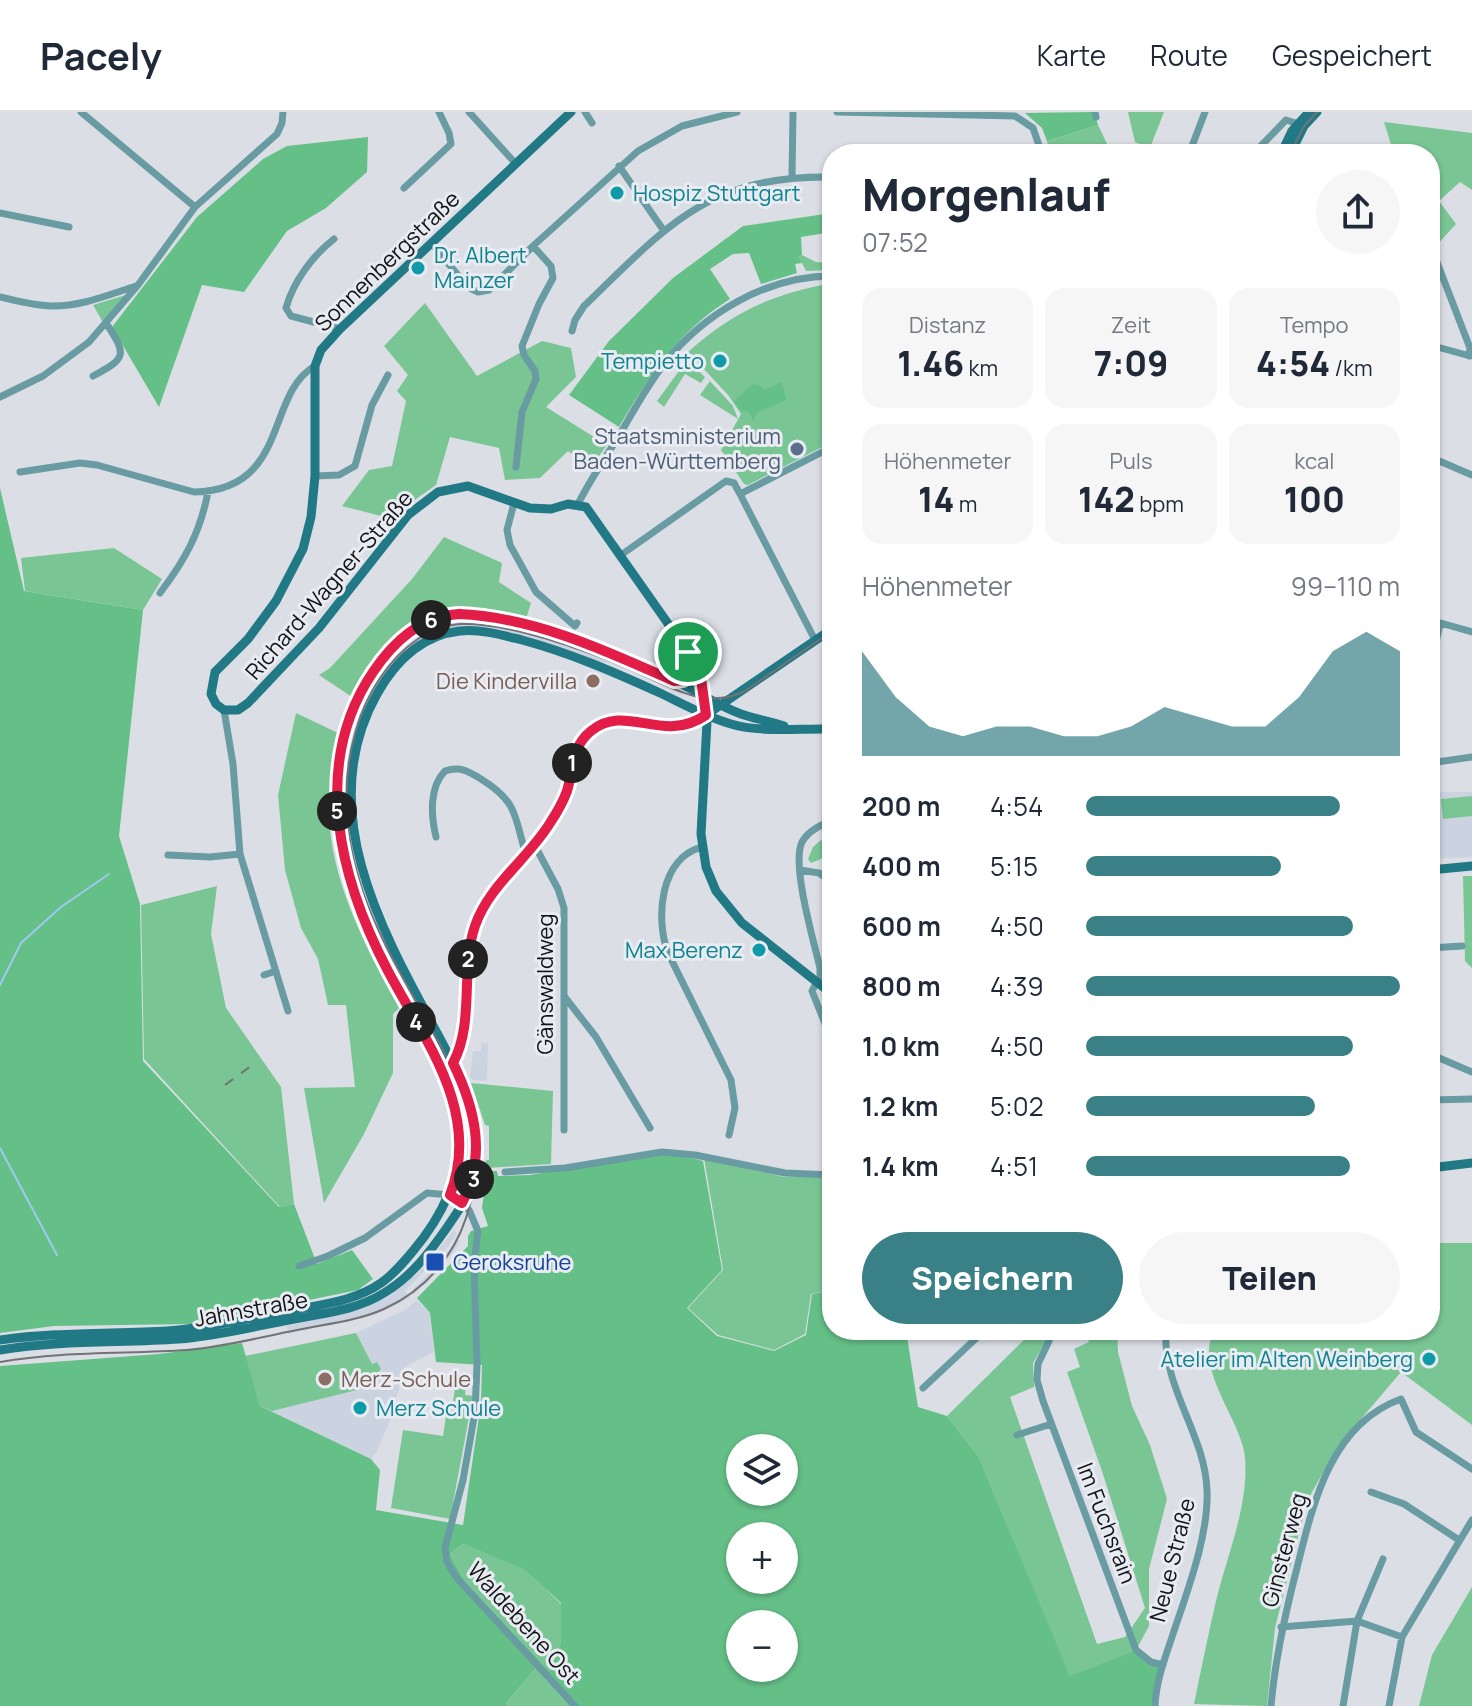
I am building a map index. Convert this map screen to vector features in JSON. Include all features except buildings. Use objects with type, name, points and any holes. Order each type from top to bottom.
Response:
[{"type":"main road","name":"Sonnenbergstraße","points":[[224,710],[216,704],[211,694],[213,675],[248,639],[290,577],[309,527],[315,476],[315,366],[321,350],[571,112]]},
{"type":"main road","points":[[1288,144],[1309,112]]},
{"type":"main road","points":[[1294,144],[1301,124],[1317,112]]},
{"type":"main road","name":"Richard-Wagner-Straße","points":[[224,710],[244,707],[264,688],[319,628],[408,515],[438,492],[468,486],[540,510],[578,504]]},
{"type":"main road","points":[[578,504],[590,511],[697,669],[705,696],[700,726],[702,847],[710,879],[731,912],[822,986]]},
{"type":"main road","name":"Jahnstraße","points":[[0,1340],[197,1328],[352,1298],[382,1282],[396,1270],[424,1238],[450,1195],[457,1175],[460,1137],[457,1110],[445,1077],[370,934],[353,890],[340,842],[337,796],[340,755],[350,719],[368,679],[391,647],[404,636],[433,619],[459,614],[503,620],[564,636],[621,657],[747,716],[791,727]]},
{"type":"main road","name":"Jahnstraße","points":[[0,1350],[200,1337],[362,1304],[394,1287],[414,1270],[462,1203],[476,1170],[476,1134],[469,1101],[453,1063],[381,924],[357,855],[351,802],[354,761],[364,723],[383,684],[404,657],[426,642],[452,633],[477,631],[510,637],[578,657],[678,702],[700,726],[791,727]]},
{"type":"main road","points":[[700,726],[721,705],[822,635]]},
{"type":"main road","points":[[674,681],[683,680],[691,673],[688,652]]},
{"type":"main road","points":[[705,696],[722,696],[744,689]]},
{"type":"main road","points":[[791,727],[822,729]]},
{"type":"main road","points":[[1440,869],[1472,866]]},
{"type":"main road","points":[[1440,1167],[1471,1164]]},
{"type":"street","points":[[81,112],[195,207]]},
{"type":"street","points":[[0,397],[56,367],[89,342],[138,285],[195,207],[277,134],[283,112]]},
{"type":"street","points":[[404,188],[451,144],[439,112]]},
{"type":"street","points":[[469,112],[516,164]]},
{"type":"street","points":[[585,112],[592,123]]},
{"type":"street","points":[[431,243],[468,287],[478,292],[489,290],[619,166],[645,146],[674,129],[737,112]]},
{"type":"street","points":[[792,177],[793,112]]},
{"type":"street","points":[[837,112],[1015,116],[1033,128],[1039,144]]},
{"type":"street","points":[[1193,144],[1205,112]]},
{"type":"street","points":[[1263,144],[1286,120],[1301,124]]},
{"type":"street","points":[[619,166],[664,231]]},
{"type":"street","points":[[572,331],[577,315],[584,306],[664,231],[695,208],[725,193],[757,183],[792,177],[822,177]]},
{"type":"street","points":[[0,213],[69,227]]},
{"type":"street","points":[[334,239],[308,266],[286,308],[291,316],[340,329]]},
{"type":"street","points":[[516,467],[522,412],[536,379],[522,346],[553,278],[551,266],[533,246]]},
{"type":"street","points":[[1440,270],[1470,348],[1470,356],[1440,348]]},
{"type":"street","points":[[578,504],[654,378],[694,332],[732,304],[759,291],[797,279],[822,277]]},
{"type":"street","points":[[0,297],[41,305],[68,305],[138,285]]},
{"type":"street","points":[[93,376],[115,365],[122,354],[106,323]]},
{"type":"street","points":[[20,472],[80,463],[194,492],[208,492],[247,475],[262,459],[302,374],[315,366]]},
{"type":"street","points":[[315,476],[339,475],[355,466],[369,412],[388,375]]},
{"type":"street","points":[[740,494],[822,452]]},
{"type":"street","points":[[1440,461],[1472,475]]},
{"type":"street","points":[[621,555],[726,481],[734,483],[815,640]]},
{"type":"street","points":[[160,593],[183,562],[200,525],[208,492]]},
{"type":"street","points":[[514,503],[508,538],[531,586],[575,626],[577,623]]},
{"type":"street","points":[[1440,624],[1472,632]]},
{"type":"street","name":"Sonnenbergstraße","points":[[224,710],[233,764],[240,854],[288,1011]]},
{"type":"street","points":[[445,1077],[463,1042],[468,958],[475,925],[498,887],[549,825],[567,790],[578,744],[592,729],[609,721],[628,720],[668,728],[700,726]]},
{"type":"street","points":[[1440,762],[1472,757]]},
{"type":"street","points":[[436,837],[432,818],[436,784],[442,773],[457,768],[467,770],[508,798],[526,855]]},
{"type":"street","points":[[822,825],[802,843],[798,855],[820,968],[820,976],[812,988],[813,995],[822,1017]]},
{"type":"street","name":"Gänswaldweg","points":[[534,844],[562,898],[565,917],[564,1130]]},
{"type":"street","points":[[702,847],[687,853],[673,872],[662,903],[662,931],[672,961],[731,1080],[735,1108],[729,1135]]},
{"type":"street","points":[[168,855],[210,857],[240,854]]},
{"type":"street","points":[[800,870],[822,875]]},
{"type":"street","points":[[1440,947],[1462,946]]},
{"type":"street","points":[[264,975],[276,971]]},
{"type":"street","points":[[564,996],[596,1037],[650,1128]]},
{"type":"street","points":[[1440,1058],[1472,1072]]},
{"type":"street","points":[[1440,1100],[1472,1099]]},
{"type":"street","points":[[505,1172],[565,1168],[662,1152],[695,1155],[785,1173],[822,1175]]},
{"type":"street","points":[[299,1266],[365,1238],[427,1193],[450,1195],[462,1203]]},
{"type":"street","name":"Waldebene Ost","points":[[462,1203],[473,1217],[478,1231],[474,1274],[475,1412],[463,1480],[445,1548],[447,1562],[456,1577],[575,1706]]},
{"type":"street","points":[[923,1388],[974,1340]]},
{"type":"street","name":"Neue Straße","points":[[1155,1706],[1163,1665],[1193,1572],[1207,1493],[1204,1465],[1168,1369],[1167,1340]]},
{"type":"street","name":"Im Fuchsrain","points":[[1049,1341],[1038,1364],[1037,1380],[1051,1424],[1136,1650],[1151,1662],[1163,1665]]},
{"type":"street","name":"Ginsterweg","points":[[1271,1706],[1281,1627],[1313,1501],[1341,1447],[1370,1413],[1401,1399],[1416,1432],[1472,1469]]},
{"type":"street","points":[[1017,1435],[1051,1424]]},
{"type":"street","points":[[1371,1492],[1404,1504],[1459,1540]]},
{"type":"street","points":[[1389,1706],[1402,1637],[1472,1520]]},
{"type":"street","points":[[1343,1706],[1357,1621],[1383,1559]]},
{"type":"street","points":[[1281,1627],[1357,1621],[1402,1637]]},
{"type":"shaded area","points":[[461,618],[496,622],[554,637],[629,665],[683,690],[681,694],[606,662],[604,664],[529,638],[440,631],[422,639],[405,652],[372,694],[359,727],[348,807],[354,855],[371,907],[395,961],[392,963],[449,1065],[446,1070],[390,968],[362,905],[343,834],[341,776],[346,745],[361,700],[393,651],[427,625]]},
{"type":"shaded area","points":[[1440,792],[1472,792],[1472,857],[1440,859]]},
{"type":"shaded area","points":[[481,1042],[488,1043],[487,1081],[472,1080],[470,1076],[473,1051],[481,1051]]},
{"type":"shaded area","points":[[452,1071],[468,1114],[472,1148],[470,1170],[465,1169],[466,1129],[449,1076]]},
{"type":"shaded area","points":[[454,1230],[457,1233],[447,1248],[405,1291],[410,1297],[404,1301],[374,1315],[288,1334],[287,1326],[360,1310],[386,1298],[419,1272]]},
{"type":"shaded area","points":[[457,1239],[460,1241],[453,1253],[414,1294],[412,1290],[439,1264]]},
{"type":"shaded area","name":"Merz-Schule","points":[[416,1300],[430,1313],[434,1352],[405,1367],[398,1381],[401,1383],[397,1404],[371,1459],[260,1406],[245,1356],[356,1333],[407,1309]]},
{"type":"green space","points":[[1094,112],[1098,125],[1047,141],[1042,128],[1025,113]]},
{"type":"green space","points":[[1128,112],[1164,112],[1152,144],[1135,142]]},
{"type":"green space","points":[[1384,122],[1472,133],[1472,190],[1460,182],[1440,200],[1440,144],[1391,144]]},
{"type":"green space","points":[[1098,125],[1107,144],[1048,144],[1047,141]]},
{"type":"green space","points":[[368,137],[367,172],[326,208],[287,231],[244,292],[202,285],[159,407],[112,327],[197,217],[263,159],[287,146]]},
{"type":"green space","points":[[1440,202],[1456,224],[1440,242]]},
{"type":"green space","points":[[822,214],[822,234],[801,237],[802,255],[799,257],[802,263],[795,264],[797,273],[761,284],[749,253],[733,254],[710,269],[730,299],[680,340],[642,390],[619,427],[569,395],[609,341],[673,278],[743,226]]},
{"type":"green space","points":[[802,255],[822,262],[822,270],[806,271],[799,257]]},
{"type":"green space","points":[[822,285],[822,447],[748,485],[744,484],[721,450],[741,414],[728,395],[688,352],[734,317],[784,295]]},
{"type":"green space","points":[[129,294],[105,326],[93,305]]},
{"type":"green space","points":[[425,303],[477,376],[542,341],[571,348],[576,377],[546,407],[607,445],[591,467],[568,451],[540,478],[505,480],[499,448],[450,437],[436,485],[389,518],[342,506],[369,470],[392,466],[406,401],[397,391],[408,375],[384,346]]},
{"type":"green space","points":[[687,360],[705,377],[701,383],[685,374],[664,407],[657,401]]},
{"type":"green space","points":[[710,381],[733,406],[738,419],[700,395]]},
{"type":"green space","points":[[782,382],[786,400],[757,413],[753,422],[750,413],[740,410],[734,401],[753,384],[764,390]]},
{"type":"green space","points":[[0,488],[24,591],[143,610],[119,836],[140,904],[143,1061],[279,1207],[294,1204],[317,1264],[352,1250],[373,1279],[358,1290],[191,1324],[54,1326],[0,1333]]},
{"type":"green space","points":[[444,537],[502,563],[499,582],[531,603],[526,619],[488,610],[458,609],[419,620],[389,644],[352,697],[319,675],[330,668],[412,579]]},
{"type":"green space","points":[[114,548],[162,579],[143,610],[25,591],[21,558]]},
{"type":"green space","points":[[296,713],[338,733],[329,806],[335,859],[351,911],[399,1008],[393,1014],[393,1073],[364,1134],[324,1203],[304,1088],[355,1087],[346,1005],[328,1005],[318,959],[301,928],[285,870],[278,795]]},
{"type":"green space","points":[[1472,796],[1472,816],[1443,819],[1441,799]]},
{"type":"green space","points":[[822,840],[822,858],[811,863],[808,859],[813,847]]},
{"type":"green space","points":[[1463,876],[1472,876],[1472,968],[1465,961]]},
{"type":"green space","points":[[217,886],[211,934],[226,1008],[281,1087],[294,1204],[280,1207],[144,1059],[141,905]]},
{"type":"green space","points":[[471,1083],[553,1091],[551,1164],[487,1168],[489,1126],[485,1125]]},
{"type":"green space","points":[[650,1155],[681,1155],[703,1161],[722,1270],[687,1308],[717,1336],[774,1351],[806,1335],[812,1294],[822,1292],[822,1340],[908,1340],[918,1407],[947,1416],[979,1457],[1070,1676],[1136,1650],[1163,1665],[1155,1706],[569,1706],[536,1668],[506,1703],[507,1706],[0,1706],[0,1366],[159,1354],[242,1343],[260,1406],[371,1459],[380,1470],[376,1510],[463,1525],[481,1403],[482,1365],[436,1362],[430,1313],[417,1298],[468,1246],[471,1231],[488,1226],[482,1208],[487,1171],[497,1171],[498,1176],[530,1175]],"holes":[[[463,1544],[524,1569],[561,1603],[561,1642],[550,1671],[467,1584],[450,1554]]]},
{"type":"green space","points":[[704,1158],[784,1177],[822,1177],[822,1291],[811,1294],[805,1334],[774,1350],[718,1335],[688,1308],[723,1270]]},
{"type":"green space","points":[[1440,1243],[1472,1243],[1472,1425],[1401,1372],[1338,1446],[1307,1501],[1275,1628],[1267,1706],[1194,1704],[1216,1601],[1236,1530],[1245,1475],[1242,1442],[1213,1376],[1209,1360],[1212,1340],[1440,1340]]},
{"type":"green space","points":[[356,1333],[372,1364],[377,1362],[381,1369],[365,1388],[272,1411],[260,1406],[245,1356]]},
{"type":"green space","points":[[1024,1340],[1047,1340],[1033,1363],[1034,1387],[1010,1397],[1097,1644],[1125,1637],[1145,1608],[1067,1372],[1080,1367],[1074,1349],[1088,1340],[1117,1340],[1132,1406],[1150,1445],[1167,1499],[1149,1569],[1149,1626],[1136,1650],[1070,1677],[979,1457],[947,1416]]},
{"type":"green space","points":[[457,1374],[467,1376],[465,1395],[473,1396],[450,1519],[391,1508],[403,1430],[443,1436],[446,1416],[451,1416]]},
{"type":"green space","points":[[463,1544],[524,1568],[561,1604],[561,1642],[550,1671],[467,1584],[450,1554]]},
{"type":"green space","points":[[1472,1587],[1472,1706],[1419,1706],[1432,1655]]},
{"type":"green space","points":[[536,1668],[569,1706],[507,1706],[506,1703]]},
{"type":"waterway","points":[[0,985],[21,943],[61,907],[109,874]]},
{"type":"waterway","points":[[0,1148],[57,1255]]},
{"type":"tram line","points":[[1295,144],[1304,126],[1317,112]]},
{"type":"tram line","points":[[0,1362],[70,1354],[201,1349],[352,1319],[384,1309],[413,1292],[436,1271],[454,1246],[466,1217],[473,1187],[475,1156],[472,1124],[453,1069],[395,964],[370,910],[352,852],[347,811],[348,771],[360,717],[379,679],[407,648],[428,633],[449,626],[460,624],[501,628],[548,639],[687,694],[716,698],[745,691],[822,638]]},
{"type":"railway","points":[[225,1085],[255,1063]]},
{"type":"place","name":"Hospiz Stuttgart","points":[[617,193]]},
{"type":"place","name":"Dr. Albert Mainzer","points":[[418,268]]},
{"type":"place","name":"Tempietto","points":[[720,361]]},
{"type":"place","name":"Staatsministerium Baden-Württemberg","points":[[797,449]]},
{"type":"place","name":"Die Kindervilla","points":[[593,681]]},
{"type":"place","name":"Max Berenz","points":[[759,950]]},
{"type":"place","name":"Geroksruhe","points":[[435,1262]]},
{"type":"place","name":"Atelier im Alten Weinberg","points":[[1429,1359]]},
{"type":"place","name":"Merz-Schule","points":[[325,1379]]},
{"type":"place","name":"Merz Schule","points":[[360,1408]]},
{"type":"route","points":[[479,615],[542,630],[621,657],[674,681],[688,677],[693,669],[688,652],[701,678],[706,715],[696,722],[675,728],[628,720],[609,721],[592,729],[578,744],[567,790],[549,825],[498,887],[475,925],[468,958],[462,1045],[453,1063],[469,1101],[476,1134],[476,1170],[462,1203],[450,1195],[457,1175],[460,1149],[457,1110],[452,1093],[441,1067],[388,973],[361,913],[343,857],[337,814],[338,766],[353,710],[368,679],[391,647],[415,628],[442,616],[479,615]]}]
